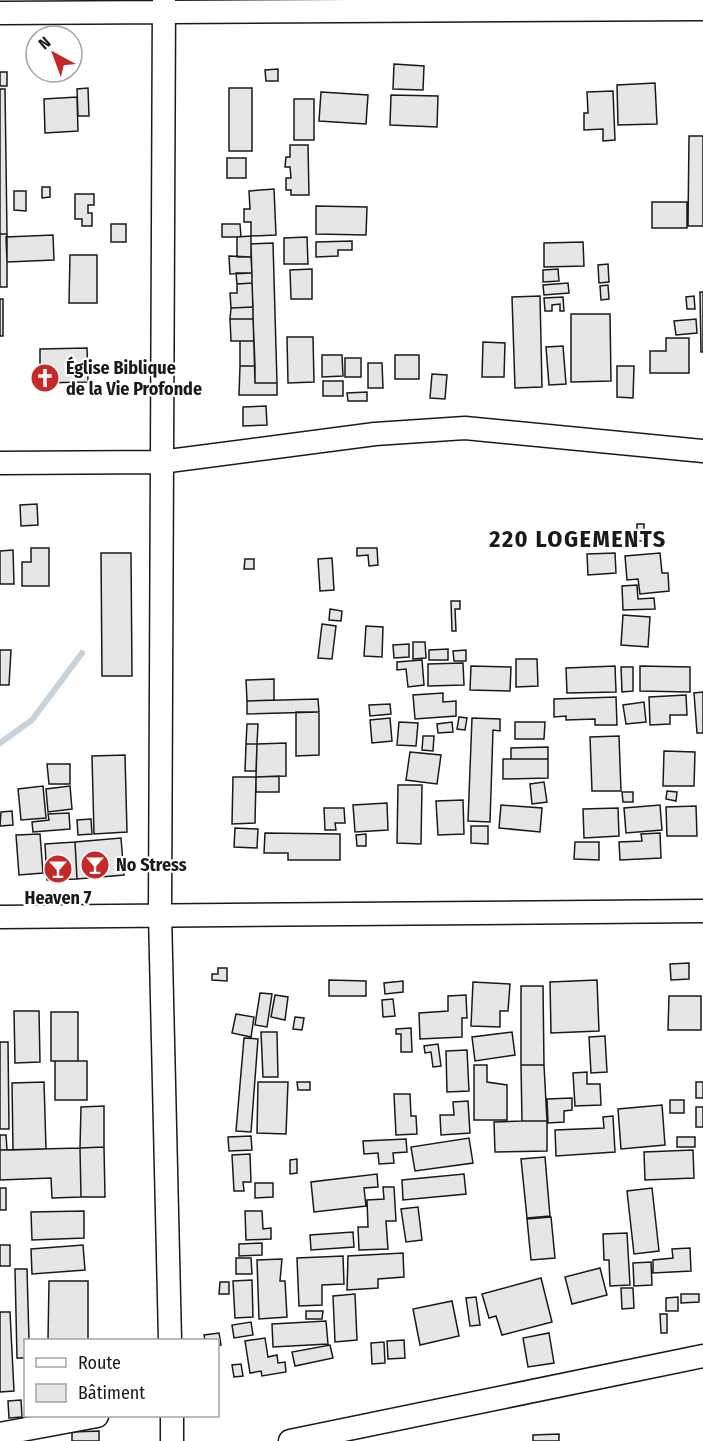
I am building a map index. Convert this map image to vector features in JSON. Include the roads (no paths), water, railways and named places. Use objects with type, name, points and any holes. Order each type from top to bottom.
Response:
[{"type":"street","points":[[164,6],[160,914],[170,1339]]},
{"type":"street","points":[[0,13],[164,6],[703,9]]},
{"type":"street","points":[[0,464],[161,462],[375,434],[465,428],[703,451]]},
{"type":"street","points":[[0,917],[703,911]]},
{"type":"street","points":[[290,1441],[347,1435],[703,1356]]},
{"type":"street","points":[[0,1434],[93,1417]]},
{"type":"street","points":[[172,1417],[172,1441]]},
{"type":"waterway","points":[[0,743],[32,720],[82,653]]},
{"type":"place","name":"Église Biblique de la Vie Profonde","points":[[45,378]]},
{"type":"place","name":"No Stress","points":[[95,865]]},
{"type":"place","name":"Heaven 7","points":[[58,869]]},
{"type":"district","name":"220 LOGEMENTS","points":[[578,539]]}]
